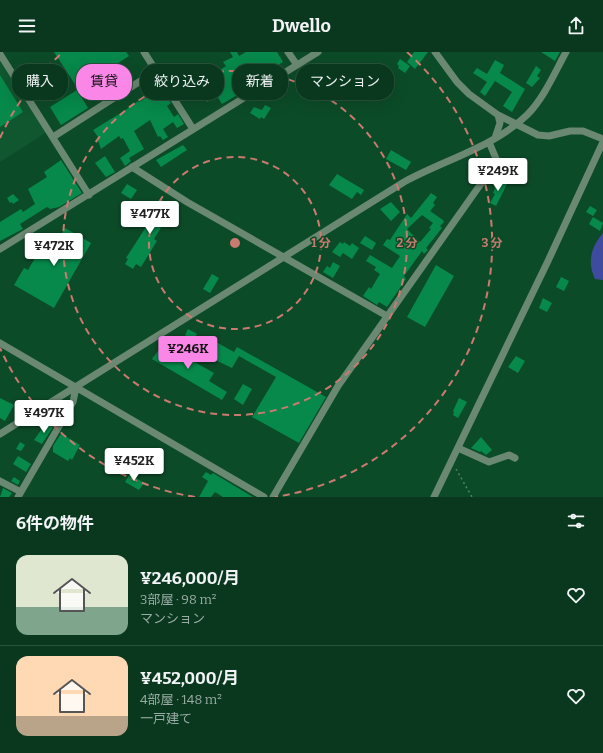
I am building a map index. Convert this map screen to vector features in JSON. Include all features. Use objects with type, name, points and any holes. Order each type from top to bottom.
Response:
[{"type":"street","points":[[144,52],[152,64]]},
{"type":"street","points":[[288,52],[296,64]]},
{"type":"street","points":[[299,64],[318,52]]},
{"type":"street","points":[[434,497],[548,261],[603,141],[583,131],[570,131],[549,136],[538,135],[498,115],[469,94],[457,82],[435,52]]},
{"type":"street","points":[[0,434],[404,182],[426,170],[492,140],[517,124],[529,114],[566,52]]},
{"type":"street","points":[[0,54],[89,194]]},
{"type":"street","points":[[0,249],[296,66]]},
{"type":"street","points":[[53,137],[140,81]]},
{"type":"street","points":[[174,100],[193,129]]},
{"type":"street","points":[[273,497],[338,386],[496,161],[492,140],[500,123],[498,115]]},
{"type":"street","points":[[132,167],[187,202],[387,316]]},
{"type":"street","points":[[0,343],[264,497]]},
{"type":"street","points":[[0,481],[20,495],[73,402],[76,387]]},
{"type":"street","points":[[458,448],[489,462],[509,455],[515,458]]},
{"type":"path","points":[[451,462],[472,497]]},
{"type":"shaded area","points":[[0,58],[12,77],[12,100],[27,100],[47,132],[0,162]]},
{"type":"shaded area","points":[[603,233],[603,280],[595,279],[591,267],[591,261],[593,249]]},
{"type":"building","points":[[54,52],[126,52],[129,56],[117,64],[76,64],[76,86],[68,74],[68,64],[62,64]]},
{"type":"building","points":[[230,52],[237,52],[239,56],[246,52],[277,52],[283,62],[280,64],[232,64],[232,98],[222,104],[220,100],[224,100],[224,67],[226,66],[223,62],[233,57]]},
{"type":"building","points":[[414,52],[428,52],[415,69],[407,62]]},
{"type":"building","points":[[541,52],[560,52],[555,61]]},
{"type":"building","points":[[400,59],[410,66],[405,73],[398,68],[399,66],[397,64]]},
{"type":"building","points":[[495,60],[504,65],[500,73],[525,89],[512,112],[503,106],[512,92],[495,81],[485,96],[480,92],[487,82],[473,73],[477,68],[487,74]]},
{"type":"building","points":[[536,66],[541,70],[537,76],[540,78],[532,87],[526,83]]},
{"type":"building","points":[[0,75],[12,94],[12,100],[16,100],[23,112],[0,127]]},
{"type":"building","points":[[76,91],[76,100],[83,100],[88,108],[61,125],[50,107],[61,100],[68,100],[68,96]]},
{"type":"building","points":[[142,100],[169,100],[171,103],[167,106],[174,117],[178,114],[184,124],[177,128],[173,122],[163,129],[168,137],[163,140],[160,136],[158,137],[150,120],[134,131],[144,149],[129,158],[131,161],[125,166],[120,158],[130,151],[123,138],[121,139],[119,136],[101,149],[97,138],[98,137],[93,130],[138,101],[139,102]]},
{"type":"building","points":[[265,105],[271,108],[264,119],[261,117],[260,119],[250,113],[254,107],[262,110]]},
{"type":"building","points":[[183,145],[187,150],[161,167],[156,160]]},
{"type":"building","points":[[391,150],[411,162],[406,170],[386,159]]},
{"type":"building","points":[[105,156],[115,172],[106,177],[95,163]]},
{"type":"building","points":[[61,160],[82,193],[59,207],[50,209],[47,207],[20,224],[23,229],[0,241],[0,222],[21,209],[23,212],[35,204],[28,189],[47,177],[44,172]]},
{"type":"building","points":[[337,174],[364,190],[361,195],[357,192],[352,199],[329,185]]},
{"type":"building","points":[[498,179],[507,184],[496,206],[490,203],[495,194],[493,193],[494,187]]},
{"type":"building","points":[[127,184],[137,190],[131,199],[121,193]]},
{"type":"building","points":[[431,193],[437,197],[433,203],[435,205],[430,211],[443,220],[444,222],[440,226],[442,228],[426,248],[428,250],[424,254],[422,251],[404,276],[406,279],[387,307],[379,302],[377,305],[363,296],[369,287],[371,289],[380,274],[374,270],[376,267],[366,261],[370,255],[392,268],[400,256],[383,245],[387,239],[390,240],[407,214],[411,218]],"holes":[[[422,215],[433,223],[429,228],[431,229],[420,242],[407,229]]]},
{"type":"building","points":[[13,194],[19,200],[13,204],[12,202],[10,203],[7,198]]},
{"type":"building","points":[[160,199],[166,203],[164,207],[178,214],[168,227],[163,224],[154,239],[157,241],[141,267],[136,264],[133,269],[125,264],[128,259],[126,258],[155,213],[151,210]]},
{"type":"building","points":[[391,202],[400,212],[391,221],[380,209]]},
{"type":"building","points":[[590,206],[597,210],[593,216],[586,212]]},
{"type":"building","points":[[593,217],[603,223],[600,231],[589,224]]},
{"type":"building","points":[[65,228],[91,243],[54,308],[14,285],[24,268],[28,270],[46,239],[52,242],[57,233],[61,235]]},
{"type":"building","points":[[365,236],[376,243],[372,250],[360,243]]},
{"type":"building","points":[[340,242],[343,244],[344,242],[350,246],[352,243],[359,248],[352,259],[343,253],[340,257],[332,252]]},
{"type":"building","points":[[333,262],[340,266],[333,278],[323,272],[327,266],[330,268]]},
{"type":"building","points":[[436,265],[454,276],[425,327],[407,317]]},
{"type":"building","points":[[212,274],[219,278],[210,293],[203,289]]},
{"type":"building","points":[[561,277],[569,281],[564,291],[556,287]]},
{"type":"building","points":[[543,298],[552,303],[547,312],[539,308]]},
{"type":"building","points":[[188,329],[197,334],[193,340],[185,335]]},
{"type":"building","points":[[216,342],[234,352],[237,347],[326,397],[299,443],[252,417],[276,377],[239,356],[232,368],[207,356]]},
{"type":"building","points":[[163,344],[214,373],[209,381],[227,392],[222,400],[152,359]]},
{"type":"building","points":[[516,356],[525,361],[518,373],[508,367]]},
{"type":"building","points":[[243,384],[252,389],[243,405],[234,399]]},
{"type":"building","points":[[0,398],[14,405],[5,421],[0,418]]},
{"type":"building","points":[[459,398],[467,402],[458,418],[453,415],[453,411]]},
{"type":"building","points":[[46,423],[53,427],[42,444],[34,440]]},
{"type":"building","points":[[62,434],[80,445],[72,460],[70,458],[68,461],[53,452],[53,446]]},
{"type":"building","points":[[481,437],[492,450],[486,455],[481,451],[480,452],[471,448]]},
{"type":"building","points":[[20,442],[25,445],[21,451],[16,449]]},
{"type":"building","points":[[18,456],[31,464],[26,472],[13,464]]},
{"type":"building","points":[[206,472],[211,475],[213,473],[253,497],[223,497],[215,492],[211,497],[199,497],[208,481],[202,477]]},
{"type":"building","points":[[130,474],[144,483],[139,490],[125,482]]},
{"type":"building","points":[[14,477],[20,481],[18,485],[11,481]]},
{"type":"building","points":[[3,488],[12,493],[9,497],[0,497]]}]
